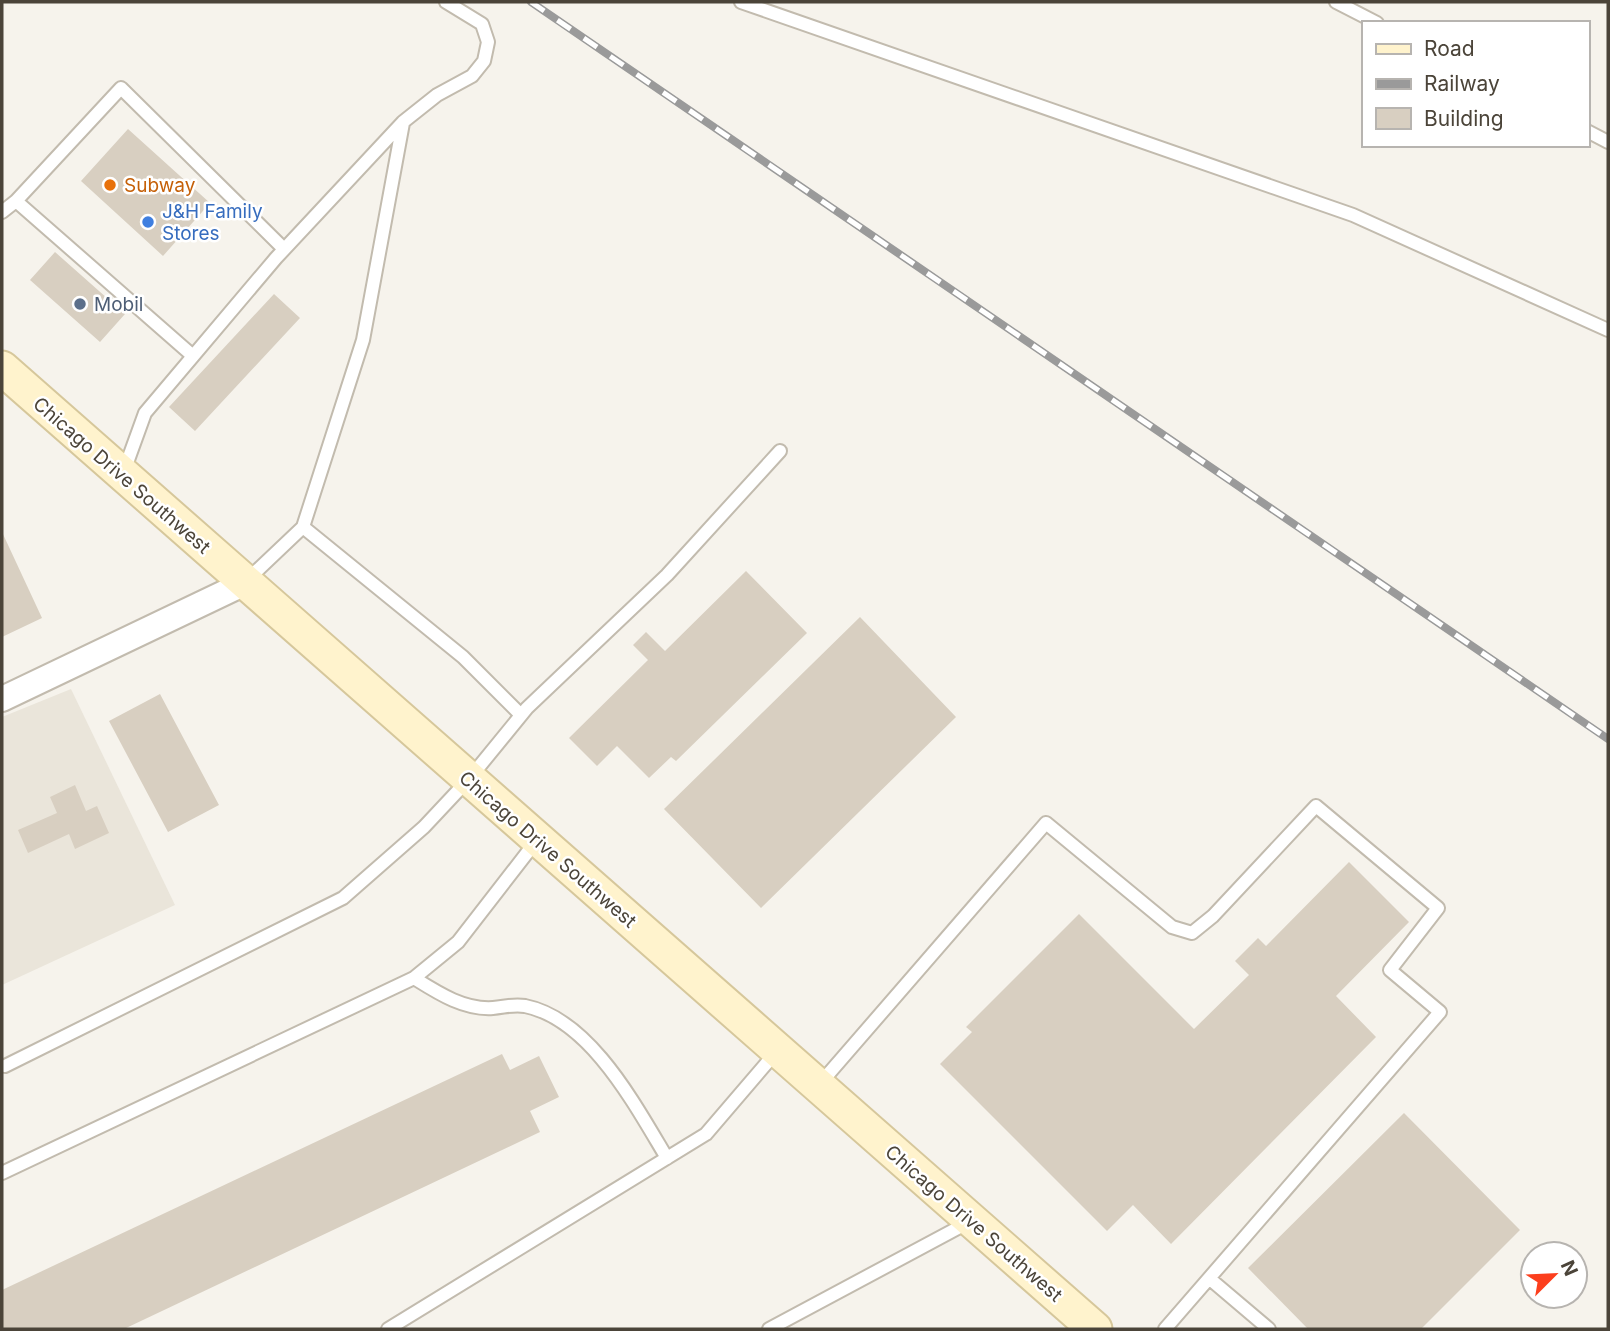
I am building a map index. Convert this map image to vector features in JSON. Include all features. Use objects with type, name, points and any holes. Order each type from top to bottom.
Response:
[{"type":"main road","name":"Chicago Drive Southwest","points":[[2,368],[1095,1329]]},
{"type":"street","points":[[2,699],[245,583]]},
{"type":"lane","points":[[123,475],[145,413],[284,249],[403,122],[438,95],[472,76],[484,61],[488,42],[482,24],[446,2]]},
{"type":"lane","points":[[741,2],[1353,215],[1608,330]]},
{"type":"lane","points":[[1336,2],[1373,21]]},
{"type":"lane","points":[[2,212],[16,201],[121,88],[284,249]]},
{"type":"lane","points":[[245,583],[303,527],[363,340],[403,122]]},
{"type":"lane","points":[[1589,132],[1608,142]]},
{"type":"lane","points":[[16,201],[193,356]]},
{"type":"lane","points":[[5,1066],[343,898],[424,827],[469,779],[521,715],[667,575],[780,451]]},
{"type":"lane","points":[[303,527],[463,657],[521,715]]},
{"type":"lane","points":[[817,1086],[1046,823],[1172,927],[1192,933],[1213,916],[1316,806],[1438,908],[1390,970],[1440,1013],[1165,1329]]},
{"type":"lane","points":[[2,1173],[415,978],[458,942],[537,840]]},
{"type":"lane","points":[[415,978],[443,996],[468,1005],[492,1008],[512,1004],[529,1007],[567,1024],[587,1041],[642,1115],[667,1158]]},
{"type":"lane","points":[[388,1329],[706,1134],[778,1051]]},
{"type":"lane","points":[[769,1329],[971,1220]]},
{"type":"lane","points":[[1210,1279],[1269,1329]]},
{"type":"shaded area","points":[[71,689],[175,905],[2,985],[2,717]]},
{"type":"building","points":[[128,129],[210,203],[163,256],[81,181]]},
{"type":"building","points":[[55,252],[125,314],[100,342],[30,280]]},
{"type":"building","points":[[274,294],[300,318],[195,431],[169,407]]},
{"type":"building","points":[[2,532],[42,618],[2,637]]},
{"type":"building","points":[[746,571],[807,633],[676,761],[671,757],[649,778],[617,746],[597,766],[569,738],[648,660],[633,645],[646,632],[665,651]]},
{"type":"building","points":[[860,617],[956,717],[761,908],[664,809]]},
{"type":"building","points":[[160,694],[219,805],[168,832],[109,721]]},
{"type":"building","points":[[75,785],[86,811],[97,806],[109,833],[75,849],[69,834],[28,853],[18,830],[57,813],[50,797]]},
{"type":"building","points":[[1349,862],[1409,922],[1336,996],[1376,1037],[1171,1244],[1133,1205],[1107,1231],[940,1064],[972,1032],[966,1027],[1079,914],[1194,1029],[1249,975],[1235,961],[1258,938],[1266,946]]},
{"type":"building","points":[[502,1054],[510,1070],[539,1056],[559,1097],[530,1111],[540,1132],[124,1329],[2,1329],[2,1290]]},
{"type":"building","points":[[1404,1113],[1520,1230],[1421,1329],[1308,1329],[1248,1268]]},
{"type":"railway","points":[[531,2],[1608,739]]},
{"type":"place","name":"Subway","points":[[110,185]]},
{"type":"place","name":"J&H Family Stores","points":[[148,222]]},
{"type":"place","name":"Mobil","points":[[80,304]]}]
